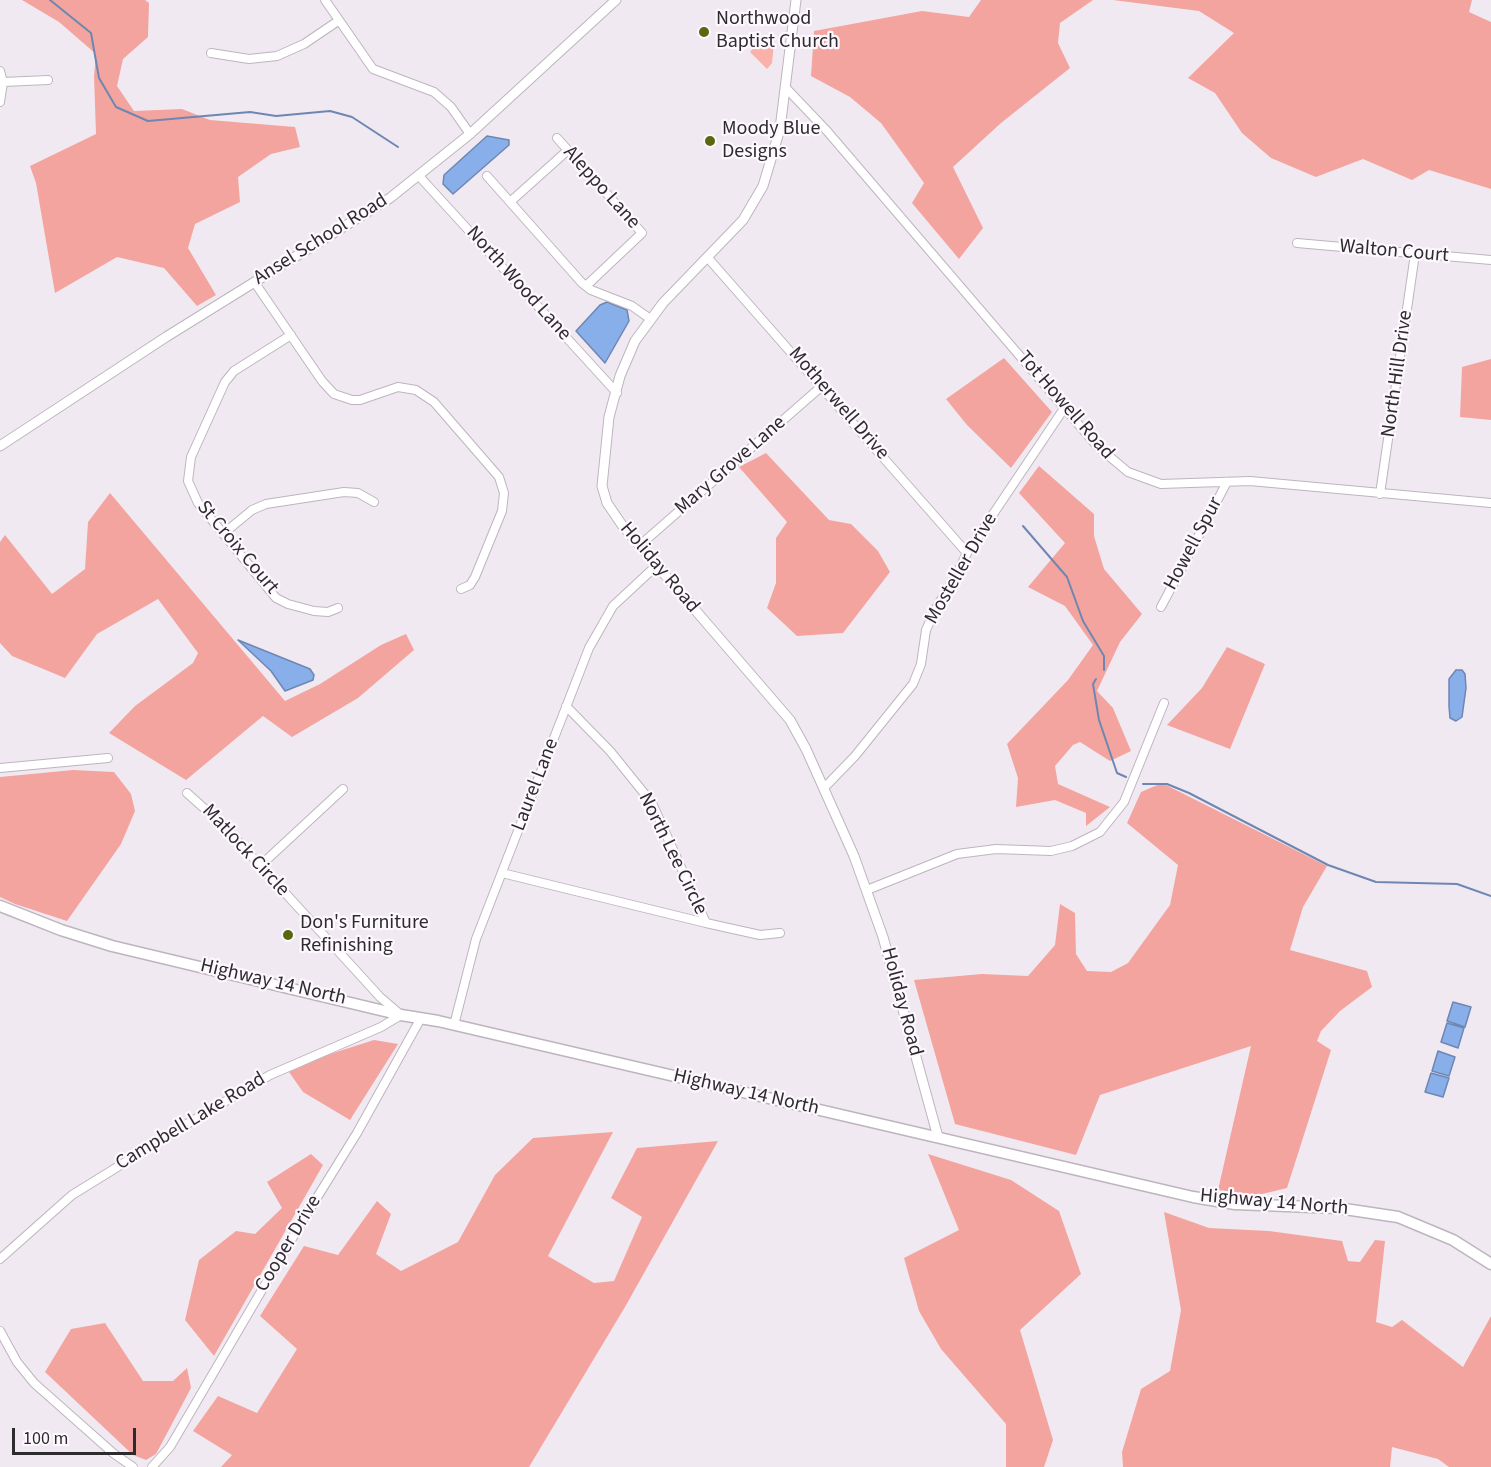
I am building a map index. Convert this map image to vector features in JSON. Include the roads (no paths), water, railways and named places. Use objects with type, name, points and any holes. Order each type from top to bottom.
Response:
[{"type":"main road","name":"Highway 14 North","points":[[0,906],[61,930],[112,946],[401,1015],[454,1025],[1218,1201],[1250,1205],[1338,1208],[1398,1217],[1453,1240],[1491,1264]]},
{"type":"street","points":[[325,0],[373,69],[434,92],[451,107],[470,134]]},
{"type":"street","name":"Ansel School Road","points":[[0,446],[255,282],[352,223],[419,176],[470,134],[616,0]]},
{"type":"street","name":"Holiday Road","points":[[796,0],[776,149],[761,191],[743,220],[650,318],[628,353],[604,443],[602,486],[612,511],[639,546],[790,720],[824,788],[867,890],[893,968],[938,1137]]},
{"type":"street","points":[[212,53],[249,59],[278,56],[304,44],[338,21]]},
{"type":"street","points":[[0,71],[3,82],[0,102]]},
{"type":"street","points":[[3,82],[48,80]]},
{"type":"street","name":"Tot Howell Road","points":[[786,88],[827,131],[1111,460],[1138,477],[1161,484],[1250,481],[1491,504]]},
{"type":"street","name":"Aleppo Lane","points":[[557,138],[642,233],[586,286]]},
{"type":"street","points":[[510,202],[568,150]]},
{"type":"street","name":"North Wood Lane","points":[[419,176],[616,393]]},
{"type":"street","points":[[487,176],[586,286],[601,295],[632,306],[650,318]]},
{"type":"street","name":"Walton Court","points":[[1297,243],[1491,260]]},
{"type":"street","name":"North Hill Drive","points":[[1380,494],[1415,254]]},
{"type":"street","name":"Motherwell Drive","points":[[708,258],[967,553]]},
{"type":"street","points":[[255,282],[328,388],[343,398],[360,400],[402,387],[423,394],[499,477],[504,494],[502,511],[475,577],[470,585],[461,589]]},
{"type":"street","name":"St Croix Court","points":[[291,334],[229,376],[191,457],[187,475],[191,492],[266,587],[281,601],[314,611],[328,612],[338,608]]},
{"type":"street","name":"Mary Grove Lane","points":[[639,546],[822,386]]},
{"type":"street","name":"Mosteller Drive","points":[[824,788],[855,756],[913,684],[921,664],[929,621],[967,553],[1065,407]]},
{"type":"street","name":"Howell Spur","points":[[1161,607],[1227,482]]},
{"type":"street","points":[[223,534],[252,510],[266,504],[344,492],[358,493],[374,502]]},
{"type":"street","name":"Laurel Lane","points":[[454,1025],[476,939],[566,706],[604,619],[625,593],[656,566]]},
{"type":"street","points":[[867,890],[957,854],[996,849],[1051,851],[1072,846],[1100,832],[1124,802],[1164,703]]},
{"type":"street","name":"North Lee Circle","points":[[566,706],[610,751],[652,803],[706,922]]},
{"type":"street","points":[[0,768],[108,758]]},
{"type":"street","points":[[261,865],[343,789]]},
{"type":"street","name":"Matlock Circle","points":[[187,793],[225,826],[373,990],[401,1015]]},
{"type":"street","name":"North Lee Circle","points":[[502,873],[760,935],[780,933]]},
{"type":"street","name":"Campbell Lake Road","points":[[0,1259],[72,1195],[187,1124],[270,1075],[381,1027],[401,1015]]},
{"type":"street","name":"Cooper Drive","points":[[152,1467],[163,1458],[176,1438],[300,1225],[357,1133],[421,1018]]},
{"type":"street","points":[[0,1331],[17,1362],[34,1383],[113,1454],[133,1467]]},
{"type":"water","points":[[487,136],[509,140],[509,145],[453,194],[443,184],[444,175]]},
{"type":"water","points":[[607,302],[627,310],[629,321],[605,363],[576,331],[600,305]]},
{"type":"water","points":[[238,640],[310,669],[314,675],[313,680],[285,691],[271,671]]},
{"type":"water","points":[[1456,670],[1462,670],[1465,674],[1466,688],[1462,717],[1456,721],[1450,718],[1449,679]]},
{"type":"water","points":[[1453,1002],[1471,1007],[1465,1027],[1447,1021]]},
{"type":"water","points":[[1447,1023],[1464,1028],[1458,1048],[1441,1042]]},
{"type":"water","points":[[1438,1051],[1455,1057],[1449,1076],[1432,1071]]},
{"type":"water","points":[[1431,1073],[1449,1078],[1443,1097],[1425,1092]]},
{"type":"waterway","points":[[50,0],[91,33],[99,78],[116,107],[148,121],[250,112],[276,116],[330,111],[352,117],[398,147]]},
{"type":"waterway","points":[[1023,526],[1067,577],[1083,621],[1104,656],[1104,670]]},
{"type":"waterway","points":[[1096,679],[1093,684],[1099,720],[1117,773],[1126,777]]},
{"type":"waterway","points":[[1143,784],[1167,784],[1189,793],[1328,865],[1376,882],[1457,884],[1491,896]]},
{"type":"place","name":"Northwood Baptist Church","points":[[704,32]]},
{"type":"place","name":"Moody Blue Designs","points":[[710,141]]},
{"type":"place","name":"Don's Furniture Refinishing","points":[[288,935]]}]
